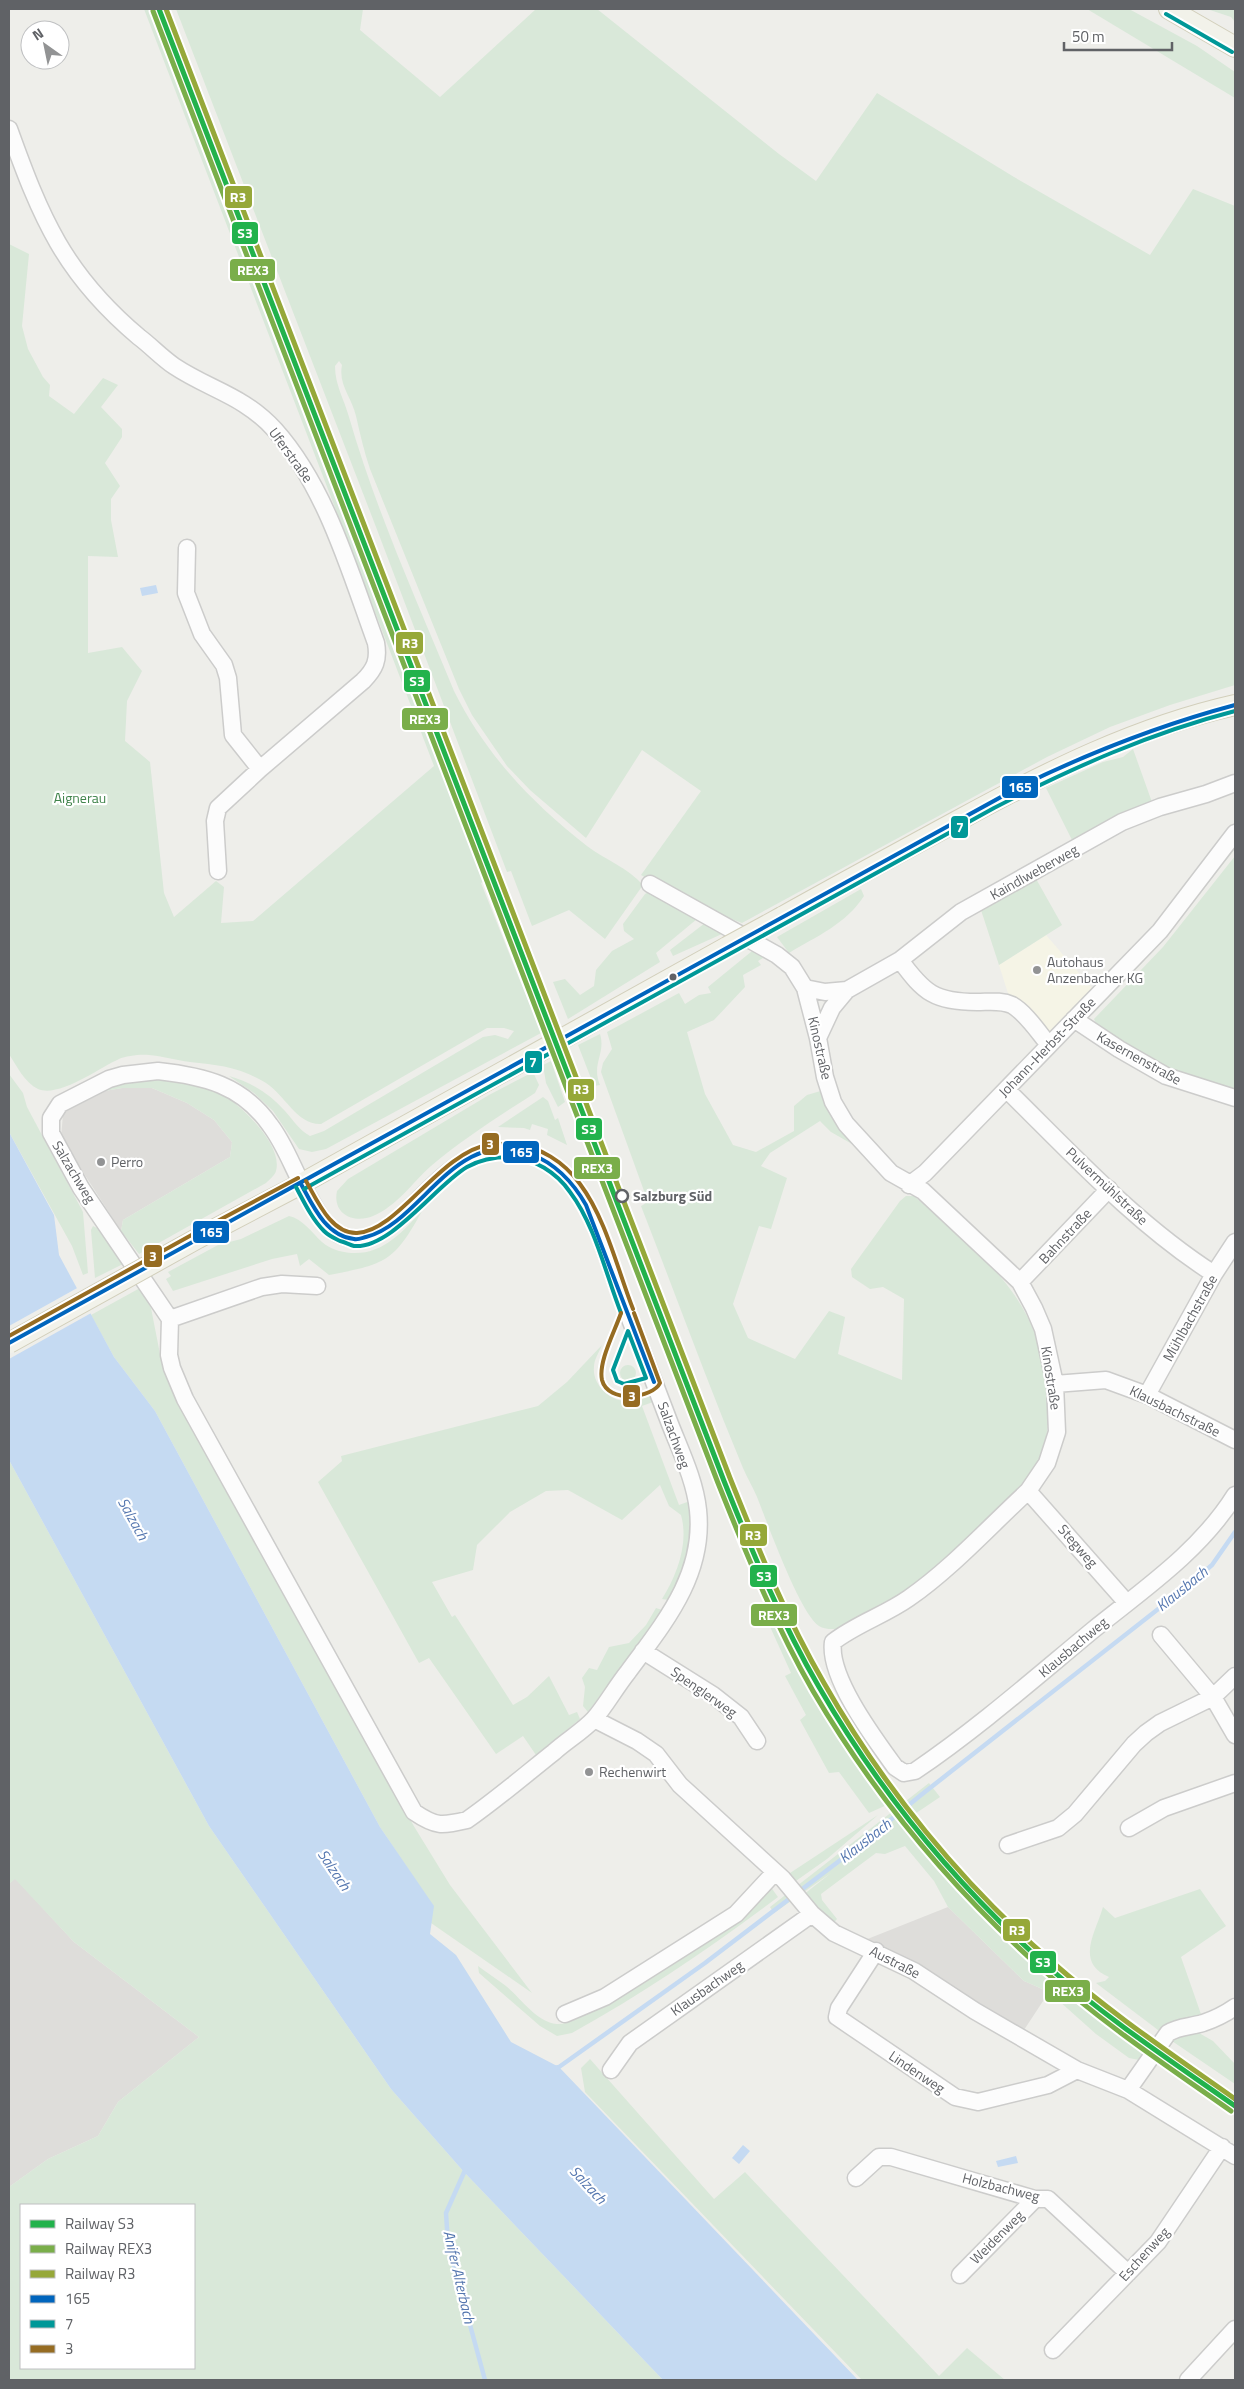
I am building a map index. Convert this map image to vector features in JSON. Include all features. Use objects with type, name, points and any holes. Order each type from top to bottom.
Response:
[{"type":"main road","points":[[1169,9],[1235,47]]},
{"type":"main road","points":[[9,1343],[200,1237],[301,1184],[613,1009],[1021,786],[1081,757],[1178,720],[1235,704]]},
{"type":"street","name":"Uferstraße","points":[[9,129],[43,216],[59,247],[78,274],[120,321],[167,361],[239,399],[263,417],[298,460],[318,494],[330,522],[376,643],[378,659],[375,667],[363,681],[260,769],[222,804],[216,812],[214,821],[218,871]]},
{"type":"street","points":[[188,548],[186,593],[202,634],[224,665],[228,678],[233,735],[260,769]]},
{"type":"street","name":"Kaindlweberweg","points":[[818,1038],[832,1008],[847,990],[900,960],[961,912],[1122,822],[1160,807],[1206,794],[1235,783]]},
{"type":"street","name":"Johann-Herbst-Straße","points":[[909,1185],[925,1173],[1160,931],[1235,833]]},
{"type":"street","points":[[650,884],[777,955],[792,967],[806,988]]},
{"type":"street","points":[[900,960],[924,990],[942,998],[960,1002],[998,1001],[1012,1006],[1049,1045]]},
{"type":"street","name":"Kaindlweberweg","points":[[806,988],[826,992],[847,990]]},
{"type":"street","name":"Kinostraße","points":[[806,988],[825,1077],[834,1102],[846,1124],[891,1173],[909,1185],[923,1191],[1020,1282],[1043,1329],[1055,1384],[1057,1432],[1054,1447],[1040,1476],[1028,1491],[936,1577],[908,1599],[845,1632],[833,1642],[831,1654],[835,1669],[851,1700],[895,1767]]},
{"type":"street","name":"Kasernenstraße","points":[[1074,1019],[1104,1040],[1166,1076],[1235,1098]]},
{"type":"street","name":"Salzachweg","points":[[142,1072],[174,1073],[220,1082],[246,1099],[270,1124],[301,1184],[320,1216],[332,1230],[340,1235],[357,1239],[374,1236],[384,1231],[441,1176],[471,1156],[502,1150],[530,1154],[555,1167],[574,1186],[595,1227],[684,1461],[698,1507],[699,1528],[694,1565],[675,1606],[594,1719],[467,1820],[449,1824],[431,1823],[414,1812],[185,1399],[172,1368],[169,1355],[170,1319],[81,1188],[51,1133],[51,1118],[60,1104],[110,1079],[142,1072]]},
{"type":"street","name":"Pulvermühlstraße","points":[[1007,1090],[1109,1189],[1186,1256],[1214,1274]]},
{"type":"street","name":"Bahnstraße","points":[[1020,1282],[1109,1189]]},
{"type":"street","name":"Mühlbachstraße","points":[[1147,1395],[1214,1274],[1235,1242]]},
{"type":"street","points":[[170,1319],[262,1287],[282,1284],[317,1286]]},
{"type":"street","name":"Klausbachstraße","points":[[1055,1384],[1106,1380],[1147,1395],[1235,1440]]},
{"type":"street","name":"Stegweg","points":[[1028,1491],[1127,1603]]},
{"type":"street","name":"Klausbachweg","points":[[895,1767],[904,1773],[915,1771],[936,1757],[1184,1557],[1222,1516],[1235,1495]]},
{"type":"street","points":[[1161,1635],[1213,1698],[1235,1735]]},
{"type":"street","name":"Spenglerweg","points":[[643,1651],[712,1695],[741,1717],[757,1741]]},
{"type":"street","points":[[1008,1845],[1058,1828],[1075,1814],[1146,1732],[1160,1723],[1213,1698],[1235,1676]]},
{"type":"street","name":"Austraße","points":[[594,1719],[637,1741],[656,1754],[680,1785],[779,1876],[810,1911],[834,1933],[876,1951],[914,1971],[976,2011],[1077,2070],[1128,2090],[1228,2152]]},
{"type":"street","points":[[1129,1828],[1164,1808],[1235,1783]]},
{"type":"street","points":[[565,2014],[605,1996],[736,1914],[779,1876]]},
{"type":"street","name":"Klausbachweg","points":[[611,2070],[630,2043],[810,1911]]},
{"type":"street","name":"Lindenweg","points":[[876,1951],[840,2008],[837,2017],[955,2098],[978,2102],[1048,2085],[1077,2070]]},
{"type":"street","points":[[1128,2090],[1168,2033],[1176,2028],[1201,2024],[1222,2016],[1235,2007]]},
{"type":"street","name":"Eschenweg","points":[[1053,2350],[1158,2242],[1228,2152]]},
{"type":"street","name":"Holzbachweg","points":[[856,2178],[879,2157],[891,2157],[1035,2199],[1048,2198],[1128,2273]]},
{"type":"street","name":"Weidenweg","points":[[960,2275],[1035,2199]]},
{"type":"street","points":[[1188,2380],[1235,2329]]},
{"type":"shaded area","points":[[1046,935],[1098,995],[1049,1045],[1012,1006],[999,965]]},
{"type":"shaded area","points":[[122,1088],[152,1088],[187,1103],[214,1120],[232,1142],[230,1157],[123,1220],[121,1231],[61,1138],[63,1114],[72,1103],[99,1092]]},
{"type":"shaded area","points":[[15,1878],[74,1942],[199,2037],[118,2102],[98,2136],[48,2159],[9,2187],[9,1884]]},
{"type":"shaded area","points":[[948,1907],[1024,1981],[1049,1992],[1022,2033],[865,1940]]},
{"type":"green space","name":"Aignerau","points":[[144,9],[151,9],[223,192],[285,362],[489,879],[481,883],[541,1033],[326,1149],[312,1152],[299,1149],[273,1111],[254,1093],[229,1076],[252,1085],[266,1094],[310,1136],[324,1131],[483,1037],[495,1035],[508,1039],[514,1031],[504,1028],[487,1028],[321,1124],[305,1120],[298,1115],[266,1083],[247,1073],[229,1068],[145,1055],[125,1057],[68,1086],[47,1091],[38,1089],[29,1083],[9,1054],[9,244],[29,254],[22,326],[28,349],[43,377],[50,385],[49,396],[74,414],[103,378],[118,385],[101,407],[122,429],[122,437],[105,463],[120,486],[111,499],[111,520],[118,557],[88,556],[88,653],[122,647],[142,671],[127,701],[125,741],[150,762],[164,893],[174,917],[216,881],[224,887],[221,923],[253,921],[434,766]]},
{"type":"green space","points":[[176,9],[363,9],[360,30],[440,97],[536,9],[597,9],[779,154],[816,181],[877,93],[1014,177],[1150,255],[1193,189],[1235,206],[1235,685],[1170,705],[1110,727],[1047,757],[742,923],[695,905],[641,875],[701,791],[642,750],[586,838],[530,790],[507,766],[472,715],[459,689],[370,469],[354,409],[342,379],[342,365],[339,361],[335,366],[338,386],[372,487],[398,556],[454,691],[467,714],[495,757],[547,812],[587,846],[623,869],[643,885],[605,939],[569,910],[532,926],[511,871],[507,872]]},
{"type":"green space","points":[[1087,9],[1129,9],[1197,46],[1235,72],[1235,98]]},
{"type":"green space","points":[[1207,9],[1235,9],[1235,22],[1231,17]]},
{"type":"green space","points":[[1133,749],[1153,805],[1074,844],[1046,788],[1103,762],[1123,757]]},
{"type":"green space","points":[[1235,844],[1235,849],[1162,942],[1092,1015],[1095,1007]]},
{"type":"green space","points":[[1235,856],[1235,1090],[1210,1084],[1162,1066],[1098,1028],[1094,1019],[1163,947]]},
{"type":"green space","points":[[1035,877],[1062,925],[999,965],[980,907]]},
{"type":"green space","points":[[861,889],[864,896],[857,906],[840,922],[789,953],[777,937]]},
{"type":"green space","points":[[652,890],[697,919],[656,953],[660,962],[568,1019],[553,982],[565,979],[580,995],[594,986],[596,970],[612,951],[634,939],[624,931],[623,924],[645,894]]},
{"type":"green space","points":[[705,923],[722,934],[673,956],[670,950]]},
{"type":"green space","points":[[757,947],[765,952],[763,958],[758,961],[761,965],[743,975],[745,987],[714,1020],[687,1032],[705,1094],[733,1145],[756,1152],[794,1131],[794,1106],[807,1095],[824,1090],[859,1148],[831,1132],[820,1121],[770,1153],[761,1166],[787,1178],[771,1229],[759,1226],[733,1304],[748,1338],[795,1359],[829,1311],[845,1317],[838,1354],[902,1380],[904,1299],[883,1287],[870,1289],[852,1277],[851,1269],[900,1201],[906,1196],[914,1196],[984,1258],[1013,1293],[1035,1334],[1043,1362],[1048,1394],[1048,1426],[1045,1441],[1037,1462],[1024,1482],[984,1525],[926,1577],[894,1601],[865,1619],[839,1628],[819,1626],[811,1618],[785,1566],[717,1403],[641,1206],[648,1202],[601,1072],[603,1063],[612,1049],[607,1032],[679,993],[685,1004],[699,995],[711,993],[708,987]]},
{"type":"green space","points":[[600,1034],[601,1047],[597,1071],[600,1085],[594,1086],[578,1045]]},
{"type":"green space","points":[[551,1061],[565,1102],[558,1107],[546,1083],[543,1065]]},
{"type":"green space","points":[[533,1072],[539,1085],[535,1093],[443,1156],[404,1194],[382,1212],[359,1219],[352,1218],[341,1211],[336,1199],[337,1191],[348,1179],[489,1095]]},
{"type":"green space","points":[[9,1074],[23,1093],[27,1107],[83,1212],[88,1273],[83,1275],[72,1246],[9,1132]]},
{"type":"green space","points":[[156,1075],[209,1087],[231,1100],[265,1134],[276,1160],[276,1171],[266,1183],[139,1254],[121,1231],[123,1220],[230,1157],[232,1142],[214,1120],[187,1103],[152,1088],[122,1088],[99,1092],[116,1081]]},
{"type":"green space","points":[[543,1097],[548,1101],[555,1120],[558,1118],[567,1145],[547,1135],[548,1129],[532,1124],[530,1130],[498,1127]]},
{"type":"green space","points":[[575,1160],[587,1190],[573,1171],[572,1167]]},
{"type":"green space","points":[[422,1211],[404,1241],[395,1251],[386,1258],[364,1268],[329,1275],[309,1259],[300,1266],[297,1254],[272,1259],[173,1291],[166,1279],[171,1276],[168,1272],[218,1245],[241,1239],[289,1216],[303,1223],[322,1242],[332,1248],[347,1253],[362,1253],[391,1241]]},
{"type":"green space","points":[[93,1226],[101,1230],[125,1263],[95,1278],[91,1230]]},
{"type":"green space","points":[[140,1288],[151,1308],[160,1354],[175,1394],[353,1720],[450,1885],[532,1993],[431,1923],[433,1906],[380,1827],[155,1411],[114,1357],[91,1315]]},
{"type":"green space","points":[[602,1345],[595,1362],[594,1373],[603,1390],[613,1398],[625,1401],[635,1400],[651,1394],[653,1402],[642,1406],[679,1505],[690,1501],[690,1540],[685,1565],[669,1600],[662,1599],[677,1569],[684,1537],[681,1515],[669,1506],[660,1485],[622,1520],[568,1490],[546,1491],[510,1512],[477,1545],[473,1570],[432,1582],[452,1617],[455,1615],[513,1705],[527,1697],[549,1676],[569,1715],[577,1712],[580,1719],[536,1755],[523,1736],[496,1754],[429,1658],[419,1663],[318,1482],[342,1461],[341,1456],[538,1406],[567,1382]]},
{"type":"green space","points":[[625,1365],[631,1365],[636,1370],[634,1379],[625,1381],[620,1376],[620,1370]]},
{"type":"green space","points":[[9,1460],[209,1826],[391,2089],[464,2172],[663,2380],[9,2380],[9,2187],[48,2159],[98,2136],[118,2102],[199,2037],[74,1942],[15,1879],[9,1884]]},
{"type":"green space","points":[[768,1605],[791,1652],[830,1721],[873,1787],[879,1790],[889,1804],[869,1813],[839,1772],[829,1773],[800,1720],[806,1715],[785,1676],[791,1673],[767,1620]]},
{"type":"green space","points":[[656,1608],[662,1610],[654,1624],[588,1712],[583,1706],[585,1687],[582,1678],[589,1668],[597,1670],[609,1647],[629,1643],[646,1625]]},
{"type":"green space","points":[[929,1783],[940,1797],[903,1822],[910,1832],[910,1837],[1006,1940],[1081,2004],[1146,2053],[1139,2060],[1129,2058],[1096,2034],[1049,1992],[1024,1981],[948,1907],[934,1881],[905,1846],[885,1854],[876,1853],[821,1894],[822,1900],[837,1919],[830,1927],[803,1895],[831,1873],[774,1913],[770,1907]]},
{"type":"green space","points":[[878,1815],[827,1859],[793,1883],[787,1875]]},
{"type":"green space","points":[[770,1886],[778,1897],[753,1916],[651,1986],[572,2033],[557,2036],[540,2026],[479,1973],[478,1966],[506,1986],[542,2019],[557,2024],[574,2020],[599,2008],[663,1966]]},
{"type":"green space","points":[[1200,1889],[1226,1926],[1181,1957],[1202,2017],[1180,2020],[1170,2025],[1162,2033],[1096,1983],[1105,1981],[1109,1977],[1099,1971],[1093,1964],[1090,1955],[1092,1937],[1103,1907],[1115,1918]]},
{"type":"green space","points":[[1199,2033],[1213,2041],[1235,2064],[1235,2084],[1169,2039],[1177,2035]]},
{"type":"green space","points":[[590,2059],[714,2199],[745,2172],[939,2376],[967,2348],[1005,2380],[862,2380],[585,2092],[581,2068]]},
{"type":"water","points":[[156,585],[158,593],[142,596],[140,588]]},
{"type":"water","name":"Salzach","points":[[9,1132],[54,1215],[59,1255],[114,1357],[155,1411],[380,1827],[434,1906],[430,1934],[456,1955],[511,2042],[559,2067],[858,2380],[663,2380],[464,2172],[391,2089],[209,1826],[9,1460]]},
{"type":"water","points":[[743,2145],[750,2151],[739,2164],[732,2158]]},
{"type":"water","points":[[1016,2156],[1018,2163],[998,2167],[996,2161]]},
{"type":"pier","points":[[79,1287],[93,1312],[9,1359],[9,1326]]},
{"type":"waterway","name":"Klausbach","points":[[555,2068],[705,1963],[855,1849],[1185,1588],[1212,1565],[1235,1532]]},
{"type":"waterway","name":"Anifer Alterbach","points":[[466,2168],[446,2213],[448,2244],[485,2380]]},
{"type":"rail line","name":"S3","points":[[159,9],[724,1481],[756,1560],[792,1637],[842,1726],[893,1800],[950,1869],[981,1902],[1046,1965],[1091,2003],[1235,2106]]},
{"type":"rail line","name":"R3","points":[[166,9],[730,1478],[762,1556],[797,1633],[847,1722],[898,1796],[955,1866],[986,1899],[1018,1931],[1073,1980],[1142,2033],[1235,2099]]},
{"type":"rail line","name":"REX3","points":[[153,11],[718,1483],[750,1562],[799,1666],[837,1730],[889,1804],[946,1873],[977,1906],[1042,1969],[1087,2007],[1231,2111]]},
{"type":"transit line","name":"7","points":[[1166,14],[1232,52]]},
{"type":"transit line","name":"165","points":[[9,1343],[1021,786],[1126,740],[1180,721],[1235,705]]},
{"type":"transit line","name":"7","points":[[304,1189],[994,808],[1112,753],[1172,730],[1235,711]]},
{"type":"transit line","name":"3","points":[[306,1181],[320,1206],[332,1222],[348,1232],[357,1233],[373,1229],[388,1219],[454,1161],[472,1150],[491,1144],[532,1148],[551,1157],[567,1169],[589,1198],[604,1228],[633,1309]]},
{"type":"transit line","name":"165","points":[[301,1184],[328,1226],[344,1237],[357,1239],[386,1228],[405,1214],[441,1179],[460,1164],[481,1153],[504,1149],[531,1154],[540,1158],[556,1168],[569,1181],[586,1205],[654,1382]]},
{"type":"transit line","name":"7","points":[[296,1187],[312,1216],[324,1231],[330,1236],[354,1246],[368,1244],[398,1227],[441,1187],[472,1164],[499,1157],[528,1160],[544,1168],[559,1179],[579,1205],[593,1235],[621,1313]]},
{"type":"transit line","name":"3","points":[[9,1336],[298,1178]]},
{"type":"transit line","name":"3","points":[[621,1313],[608,1346],[601,1373],[606,1388],[613,1393],[631,1396],[649,1392],[660,1383],[634,1313]]},
{"type":"transit line","name":"7","points":[[628,1331],[646,1378],[624,1384],[617,1381],[613,1370],[628,1331]]},
{"type":"place","name":"Autohaus Anzenbacher KG","points":[[1037,970]]},
{"type":"place","name":"Perro","points":[[101,1162]]},
{"type":"place","name":"Salzburg Süd","points":[[622,1196]]},
{"type":"place","name":"Rechenwirt","points":[[589,1772]]}]
